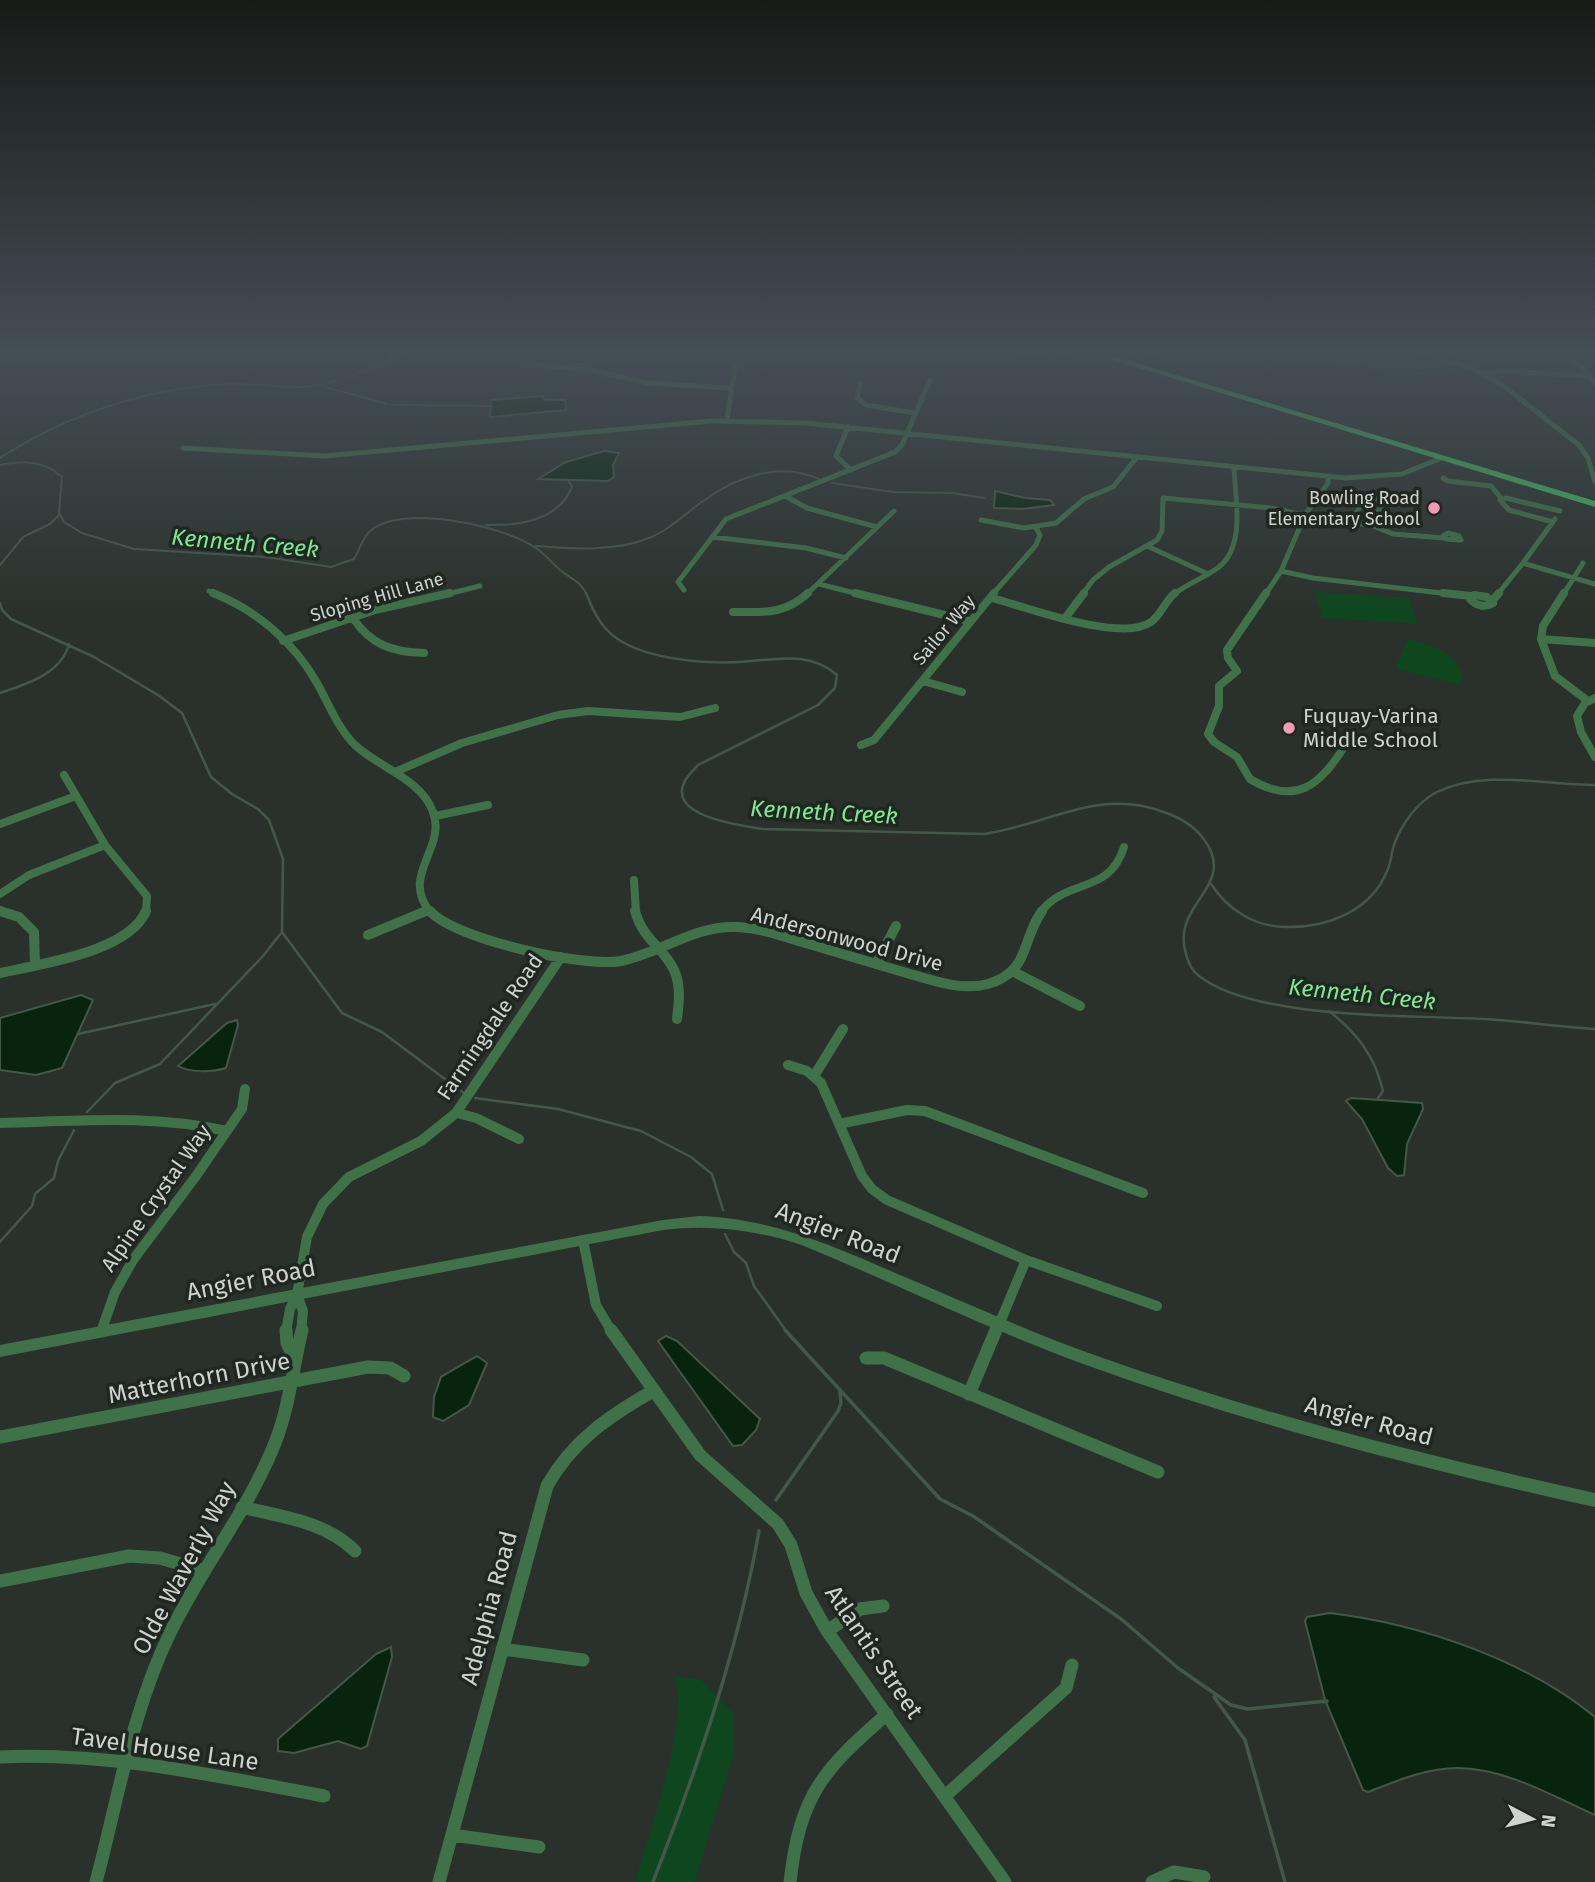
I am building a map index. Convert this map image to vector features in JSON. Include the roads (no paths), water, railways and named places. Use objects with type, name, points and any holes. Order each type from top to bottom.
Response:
[{"type":"highway","points":[[1377,440],[1595,504]]},
{"type":"street","points":[[183,448],[275,455],[359,455],[519,440]]},
{"type":"street","points":[[843,440],[836,456],[851,470]]},
{"type":"street","points":[[684,590],[677,582],[726,519],[889,457],[904,440]]},
{"type":"street","points":[[972,440],[1328,477],[1402,474],[1439,459]]},
{"type":"street","points":[[1573,440],[1591,459],[1595,482]]},
{"type":"street","points":[[981,520],[1015,527],[1037,528],[1065,517],[1075,504],[1087,496],[1108,490],[1119,481],[1137,457]]},
{"type":"street","points":[[992,598],[1109,629],[1138,628],[1151,622],[1172,595],[1208,574],[1232,555],[1236,542],[1234,467]]},
{"type":"street","points":[[1328,477],[1324,489],[1305,515],[1281,571],[1227,650],[1228,658],[1237,671],[1219,686],[1219,706],[1208,734],[1216,745],[1237,757],[1248,778],[1281,791],[1296,792],[1312,787],[1326,776],[1344,747]]},
{"type":"street","points":[[1281,571],[1313,578],[1448,592],[1471,598],[1486,606],[1492,604],[1562,509],[1501,498],[1490,486],[1445,479],[1448,484],[1440,486]]},
{"type":"street","points":[[785,496],[807,508],[877,527]]},
{"type":"street","points":[[1350,523],[1364,499],[1374,497],[1382,503],[1371,525]]},
{"type":"street","points":[[1066,617],[1093,580],[1157,540],[1162,531],[1163,498],[1234,505],[1371,525],[1393,534],[1444,538]]},
{"type":"street","points":[[1501,498],[1501,504],[1509,510],[1553,522]]},
{"type":"street","points":[[733,612],[782,610],[802,601],[894,511]]},
{"type":"street","name":"Sailor Way","points":[[861,745],[874,740],[969,621],[1036,545],[1040,536],[1037,528]]},
{"type":"street","points":[[712,537],[806,548],[846,558]]},
{"type":"street","points":[[1147,546],[1208,574]]},
{"type":"street","points":[[1523,563],[1595,584]]},
{"type":"street","points":[[1583,563],[1543,626],[1541,639],[1555,676],[1591,699],[1580,707],[1576,717],[1595,757]]},
{"type":"street","points":[[819,583],[969,621]]},
{"type":"street","name":"Sloping Hill Lane","points":[[283,641],[353,618],[480,586]]},
{"type":"street","points":[[209,591],[251,611],[283,641],[312,674],[343,732],[359,748],[395,772],[425,800],[435,816],[435,825],[419,880],[419,890],[428,910],[368,935]]},
{"type":"street","points":[[1471,598],[1502,591]]},
{"type":"street","points":[[1480,595],[1492,601]]},
{"type":"street","points":[[353,618],[370,641],[387,649],[424,653]]},
{"type":"street","points":[[1541,639],[1595,643]]},
{"type":"street","points":[[923,681],[962,692]]},
{"type":"street","points":[[395,772],[462,743],[558,715],[588,711],[680,717],[715,708]]},
{"type":"street","points":[[0,972],[107,946],[135,929],[144,919],[149,903],[148,896],[132,881],[105,845],[64,775]]},
{"type":"street","points":[[0,824],[76,796]]},
{"type":"street","points":[[435,816],[488,805]]},
{"type":"street","points":[[0,894],[29,875],[105,845]]},
{"type":"street","points":[[1080,1006],[1012,971],[1026,953],[1038,917],[1049,902],[1114,872],[1123,858],[1124,847]]},
{"type":"street","points":[[634,880],[634,914],[674,971],[678,987],[677,1019]]},
{"type":"street","name":"Andersonwood Drive","points":[[428,910],[457,929],[561,957],[603,963],[630,958],[704,930],[741,927],[947,984],[971,986],[992,982],[1012,971]]},
{"type":"street","points":[[0,911],[19,916],[34,932],[35,964]]},
{"type":"street","points":[[876,964],[896,926]]},
{"type":"street","name":"Farmingdale Road","points":[[297,1295],[299,1265],[306,1237],[313,1219],[329,1196],[354,1174],[427,1138],[457,1113],[561,957]]},
{"type":"street","points":[[814,1076],[843,1029]]},
{"type":"street","points":[[788,1065],[807,1071],[821,1083],[862,1176],[872,1189],[887,1200],[1026,1260],[1157,1306]]},
{"type":"street","name":"Alpine Crystal Way","points":[[100,1332],[114,1291],[130,1261],[192,1182],[227,1131],[244,1105],[245,1089]]},
{"type":"street","points":[[839,1124],[907,1110],[925,1111],[1143,1193]]},
{"type":"street","points":[[457,1113],[476,1118],[519,1139]]},
{"type":"street","points":[[0,1123],[150,1119],[188,1122],[227,1131]]},
{"type":"street","name":"Angier Road","points":[[0,1351],[583,1240],[692,1222],[753,1226],[812,1244],[1085,1358],[1233,1407],[1472,1472],[1595,1500]]},
{"type":"street","name":"Atlantis Street","points":[[583,1240],[596,1305],[653,1391],[700,1455],[778,1524],[791,1545],[806,1593],[827,1631],[1004,1882]]},
{"type":"street","points":[[968,1394],[1026,1260]]},
{"type":"street","name":"Olde Waverly Way","points":[[96,1882],[157,1662],[177,1618],[242,1507],[275,1444],[292,1381],[294,1358],[299,1349],[303,1304],[297,1295]]},
{"type":"street","points":[[866,1358],[884,1358],[1158,1472]]},
{"type":"street","name":"Matterhorn Drive","points":[[0,1437],[376,1366],[390,1368],[404,1376]]},
{"type":"street","name":"Adelphia Road","points":[[439,1882],[538,1512],[556,1467],[582,1435],[653,1391]]},
{"type":"street","points":[[242,1507],[331,1531],[345,1539],[355,1551]]},
{"type":"street","points":[[0,1581],[129,1556],[160,1558],[204,1571]]},
{"type":"street","points":[[827,1631],[858,1608],[883,1606]]},
{"type":"street","points":[[502,1649],[583,1660]]},
{"type":"street","points":[[945,1796],[1066,1688],[1072,1665]]},
{"type":"street","points":[[790,1882],[800,1827],[815,1789],[835,1762],[887,1714]]},
{"type":"street","name":"Tavel House Lane","points":[[0,1756],[31,1755],[129,1761],[324,1796]]},
{"type":"street","points":[[452,1835],[539,1847]]},
{"type":"street","points":[[1152,1882],[1174,1872],[1204,1877]]},
{"type":"waterway","points":[[0,458],[31,440]]},
{"type":"waterway","name":"Kenneth Creek","points":[[0,465],[33,463],[55,471],[62,477],[59,513],[64,522],[82,533],[134,549],[266,557],[331,567],[354,559],[370,531],[385,523],[428,518],[478,526],[521,540],[536,548],[579,583],[587,595]]},
{"type":"waterway","points":[[536,546],[622,546],[663,531],[716,492],[758,474],[789,471],[819,479]]},
{"type":"waterway","points":[[486,525],[524,522],[547,514],[566,498],[572,487],[568,480]]},
{"type":"waterway","points":[[832,483],[893,492],[952,493],[984,498]]},
{"type":"waterway","points":[[0,565],[23,537],[50,524],[59,515]]},
{"type":"waterway","name":"Kenneth Creek","points":[[586,593],[597,617],[607,630],[634,648],[669,658],[707,662],[803,659],[826,667],[837,675],[835,688],[818,705],[698,765],[682,789],[685,802],[692,809],[715,819],[762,829],[984,834],[1094,806],[1140,805],[1164,812],[1195,830],[1203,838],[1212,855],[1214,869],[1210,883],[1187,921],[1184,936],[1187,957],[1194,972],[1224,990],[1257,1001],[1329,1011]]},
{"type":"waterway","points":[[0,603],[2,610],[11,619],[68,645]]},
{"type":"waterway","points":[[0,693],[32,681],[51,670],[59,663],[68,645]]},
{"type":"waterway","points":[[68,645],[94,657],[158,695],[182,713],[211,777],[232,794],[258,809],[269,820],[283,859],[282,932]]},
{"type":"waterway","points":[[1211,884],[1234,909],[1253,920],[1286,927],[1317,924],[1346,914],[1370,897],[1387,871],[1394,845],[1405,822],[1416,808],[1437,792],[1455,785],[1494,780],[1595,785]]},
{"type":"waterway","points":[[87,1112],[115,1083],[160,1064],[263,956],[282,932]]},
{"type":"waterway","points":[[282,932],[342,1013],[382,1032],[465,1094]]},
{"type":"waterway","points":[[78,1034],[215,1004]]},
{"type":"waterway","name":"Kenneth Creek","points":[[1329,1011],[1484,1019],[1595,1029]]},
{"type":"waterway","points":[[1329,1011],[1348,1028],[1370,1056],[1383,1091],[1378,1098]]},
{"type":"waterway","points":[[475,1098],[558,1109],[641,1131],[691,1157],[712,1174],[723,1210]]},
{"type":"waterway","points":[[0,1242],[32,1206],[35,1194],[54,1178],[58,1161],[74,1130]]},
{"type":"waterway","points":[[725,1234],[734,1252],[746,1263],[754,1286],[787,1332]]},
{"type":"waterway","points":[[785,1330],[940,1499],[973,1516],[1121,1619],[1178,1668],[1231,1705],[1248,1709],[1327,1701]]},
{"type":"waterway","points":[[776,1500],[838,1411],[841,1403],[840,1391]]},
{"type":"waterway","points":[[653,1882],[715,1709],[740,1620],[759,1531]]},
{"type":"waterway","points":[[1214,1697],[1245,1740],[1285,1882]]},
{"type":"place","name":"Bowling Road Elementary School","points":[[1434,508]]},
{"type":"place","name":"Fuquay-Varina Middle School","points":[[1289,728]]}]
